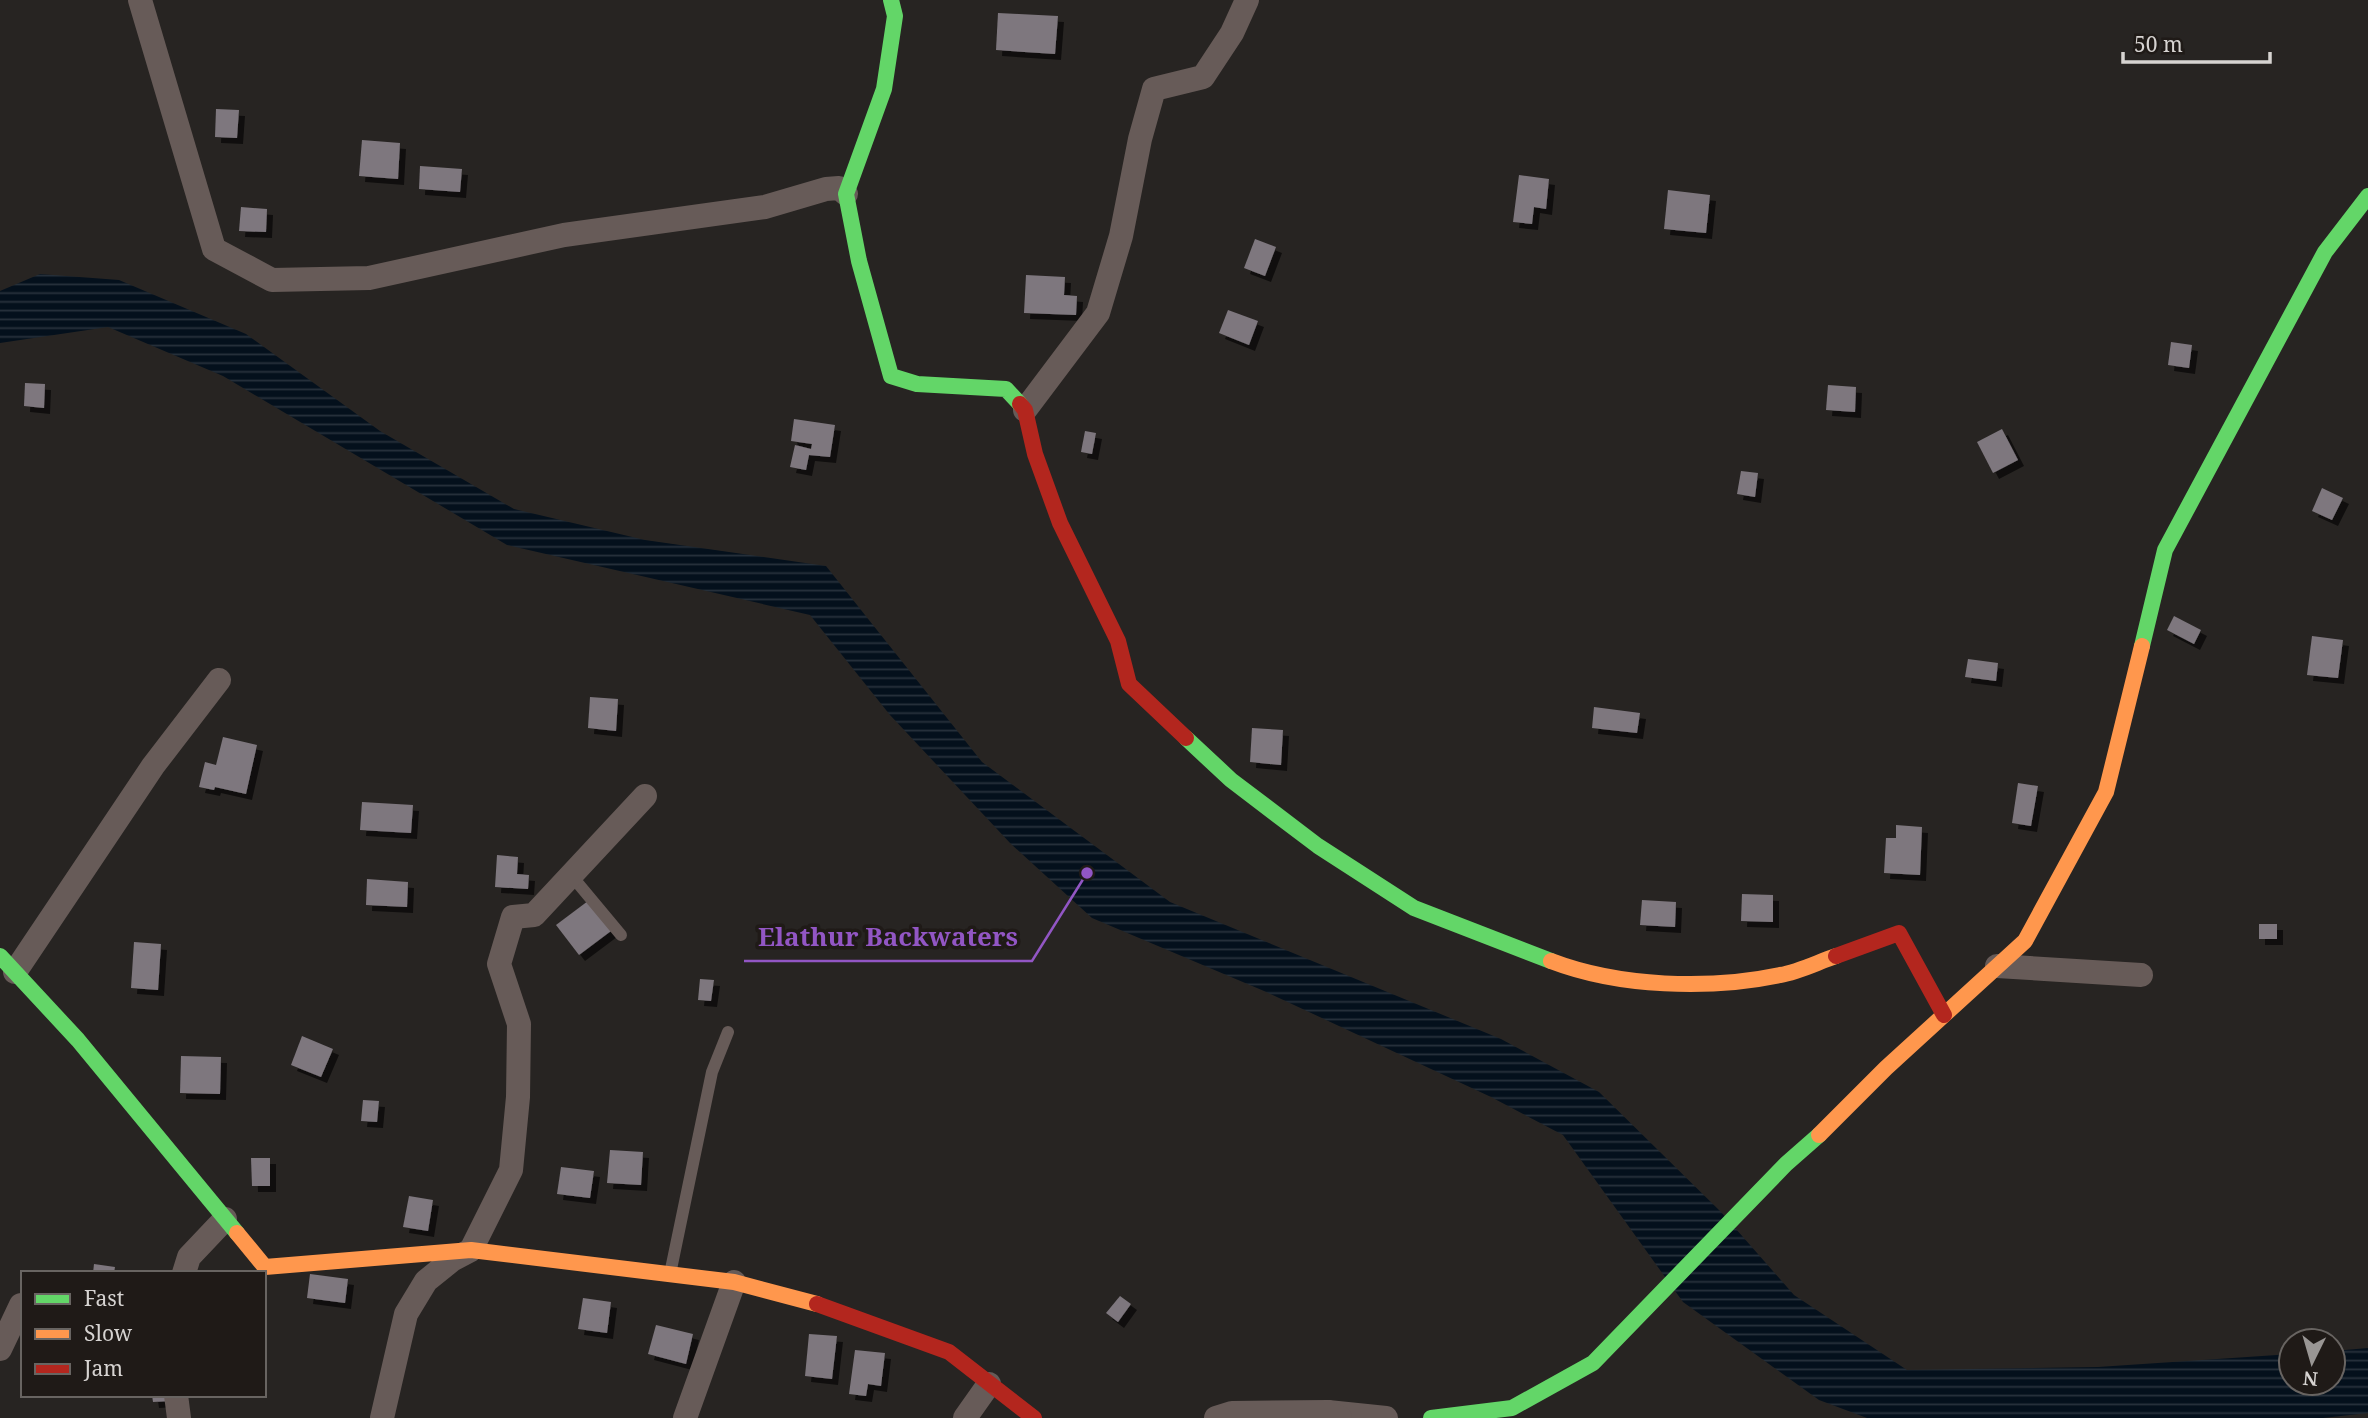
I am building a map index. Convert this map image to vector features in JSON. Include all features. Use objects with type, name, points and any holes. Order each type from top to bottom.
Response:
[{"type":"street","points":[[140,0],[214,249],[272,280],[369,278],[564,235],[765,207],[826,189],[839,188],[846,194]]},
{"type":"street","points":[[891,0],[895,16],[884,89],[846,194],[859,261],[884,358],[891,376],[917,384],[1006,389],[1025,410],[1035,454],[1060,523],[1118,641],[1129,684],[1231,780],[1318,846],[1415,908],[1569,968],[1650,983],[1722,984],[1783,975],[1899,933],[1944,1015]]},
{"type":"street","points":[[1025,410],[1098,313],[1121,236],[1140,139],[1154,89],[1203,77],[1233,33],[1247,0]]},
{"type":"street","points":[[1431,1418],[1512,1408],[1593,1363],[1786,1164],[2025,941],[2106,792],[2165,550],[2325,252],[2368,196]]},
{"type":"street","points":[[219,680],[8,964],[78,1040],[265,1267],[471,1250],[734,1283],[833,1308],[948,1352],[1034,1418]]},
{"type":"street","points":[[382,1418],[406,1314],[426,1280],[471,1250],[511,1170],[518,1097],[519,1024],[499,964],[513,918],[534,915],[645,796]]},
{"type":"street","points":[[1997,966],[2141,975]]},
{"type":"street","points":[[185,1271],[189,1257],[225,1219]]},
{"type":"street","points":[[685,1418],[734,1283]]},
{"type":"street","points":[[0,1349],[21,1305]]},
{"type":"street","points":[[965,1418],[989,1384]]},
{"type":"street","points":[[176,1397],[179,1418]]},
{"type":"street","points":[[1216,1418],[1232,1413],[1386,1418]]},
{"type":"lane","points":[[571,875],[621,935]]},
{"type":"lane","points":[[670,1275],[712,1072],[728,1032]]},
{"type":"water","points":[[40,274],[119,280],[246,334],[380,431],[514,509],[645,540],[826,566],[982,762],[1170,902],[1501,1039],[1599,1092],[1721,1212],[1794,1295],[1907,1370],[2098,1367],[2277,1355],[2277,1397],[2347,1397],[2347,1350],[2368,1348],[2368,1413],[2323,1418],[1867,1418],[1819,1400],[1683,1302],[1563,1135],[1491,1097],[1264,991],[1092,918],[1011,844],[890,715],[810,615],[507,545],[223,376],[108,327],[0,343],[0,291]]},
{"type":"building","points":[[998,13],[1058,16],[1055,54],[996,50]]},
{"type":"building","points":[[216,109],[239,110],[237,138],[215,137]]},
{"type":"building","points":[[362,140],[400,143],[398,179],[359,176]]},
{"type":"building","points":[[420,166],[462,169],[460,192],[419,189]]},
{"type":"building","points":[[1519,175],[1549,179],[1546,209],[1534,207],[1532,224],[1513,222]]},
{"type":"building","points":[[1668,190],[1710,195],[1706,233],[1664,229]]},
{"type":"building","points":[[241,207],[267,209],[266,232],[239,231]]},
{"type":"building","points":[[1255,239],[1276,247],[1265,276],[1244,268]]},
{"type":"building","points":[[1026,275],[1065,277],[1064,295],[1077,296],[1076,315],[1024,313]]},
{"type":"building","points":[[1228,310],[1258,321],[1249,345],[1219,333]]},
{"type":"building","points":[[2171,342],[2192,345],[2189,368],[2168,365]]},
{"type":"building","points":[[25,383],[45,384],[44,408],[24,406]]},
{"type":"building","points":[[1828,385],[1856,387],[1855,412],[1826,410]]},
{"type":"building","points":[[794,419],[835,425],[830,457],[809,455],[806,470],[790,467],[795,445],[811,449],[812,444],[791,441]]},
{"type":"building","points":[[2002,429],[2018,460],[1993,473],[1977,442]]},
{"type":"building","points":[[1085,431],[1096,433],[1092,454],[1081,452]]},
{"type":"building","points":[[1741,471],[1758,473],[1755,497],[1737,494]]},
{"type":"building","points":[[2322,488],[2343,498],[2332,520],[2312,511]]},
{"type":"building","points":[[2174,616],[2201,630],[2194,644],[2167,630]]},
{"type":"building","points":[[2312,636],[2343,640],[2338,678],[2307,675]]},
{"type":"building","points":[[1968,659],[1998,663],[1996,681],[1965,677]]},
{"type":"building","points":[[590,697],[618,699],[616,731],[588,728]]},
{"type":"building","points":[[1594,707],[1640,713],[1637,733],[1592,728]]},
{"type":"building","points":[[1252,728],[1283,730],[1281,765],[1250,762]]},
{"type":"building","points":[[223,737],[257,745],[246,794],[215,787],[214,790],[199,787],[205,762],[216,765]]},
{"type":"building","points":[[2018,783],[2038,786],[2031,826],[2012,823]]},
{"type":"building","points":[[362,802],[413,805],[411,833],[360,830]]},
{"type":"building","points":[[1896,825],[1922,827],[1920,875],[1884,873],[1886,838],[1896,838]]},
{"type":"building","points":[[497,855],[518,857],[517,874],[529,875],[528,889],[495,887]]},
{"type":"building","points":[[367,879],[408,882],[407,907],[366,905]]},
{"type":"building","points":[[1742,894],[1773,895],[1773,922],[1741,921]]},
{"type":"building","points":[[1642,900],[1676,902],[1675,927],[1640,925]]},
{"type":"building","points":[[588,901],[611,931],[579,955],[556,925]]},
{"type":"building","points":[[2259,924],[2277,924],[2277,939],[2259,939]]},
{"type":"building","points":[[134,942],[161,944],[158,990],[131,988]]},
{"type":"building","points":[[700,979],[714,980],[711,1001],[698,1000]]},
{"type":"building","points":[[302,1036],[333,1049],[321,1077],[291,1065]]},
{"type":"building","points":[[181,1056],[221,1057],[220,1094],[180,1093]]},
{"type":"building","points":[[363,1100],[379,1101],[377,1122],[361,1121]]},
{"type":"building","points":[[610,1150],[643,1152],[641,1185],[607,1183]]},
{"type":"building","points":[[251,1158],[270,1158],[270,1186],[252,1186]]},
{"type":"building","points":[[561,1167],[594,1171],[590,1198],[557,1194]]},
{"type":"building","points":[[409,1196],[433,1200],[428,1231],[403,1227]]},
{"type":"building","points":[[94,1264],[115,1267],[114,1271],[93,1271]]},
{"type":"building","points":[[310,1274],[348,1279],[345,1303],[307,1298]]},
{"type":"building","points":[[1120,1296],[1131,1304],[1118,1322],[1106,1313]]},
{"type":"building","points":[[583,1298],[611,1302],[607,1333],[578,1329]]},
{"type":"building","points":[[656,1325],[693,1334],[686,1364],[648,1354]]},
{"type":"building","points":[[809,1334],[837,1336],[832,1379],[805,1376]]},
{"type":"building","points":[[855,1350],[885,1353],[881,1386],[868,1384],[866,1396],[849,1394]]},
{"type":"building","points":[[152,1397],[170,1397],[171,1401],[153,1402]]},
{"type":"traffic: fast","points":[[891,0],[895,16],[884,89],[846,194],[859,261],[891,376],[917,384],[1006,389],[1020,404]]},
{"type":"traffic: fast","points":[[2142,646],[2165,550],[2325,252],[2368,196]]},
{"type":"traffic: fast","points":[[1186,738],[1231,780],[1318,846],[1414,908],[1551,961]]},
{"type":"traffic: fast","points":[[0,956],[78,1040],[237,1233]]},
{"type":"traffic: fast","points":[[1431,1418],[1512,1408],[1593,1363],[1786,1164],[1819,1135]]},
{"type":"traffic: slow","points":[[1819,1135],[1886,1068],[2025,941],[2106,792],[2142,646]]},
{"type":"traffic: slow","points":[[1551,961],[1577,970],[1635,981],[1694,984],[1753,980],[1780,975],[1836,956]]},
{"type":"traffic: slow","points":[[237,1233],[265,1267],[471,1250],[734,1282],[817,1304]]},
{"type":"traffic: jam","points":[[1020,404],[1025,410],[1035,454],[1060,523],[1118,641],[1129,684],[1186,738]]},
{"type":"traffic: jam","points":[[1836,956],[1899,933],[1944,1015]]},
{"type":"traffic: jam","points":[[817,1304],[949,1352],[1034,1418]]},
{"type":"place","name":"Elathur Backwaters","points":[[1087,873]]}]
